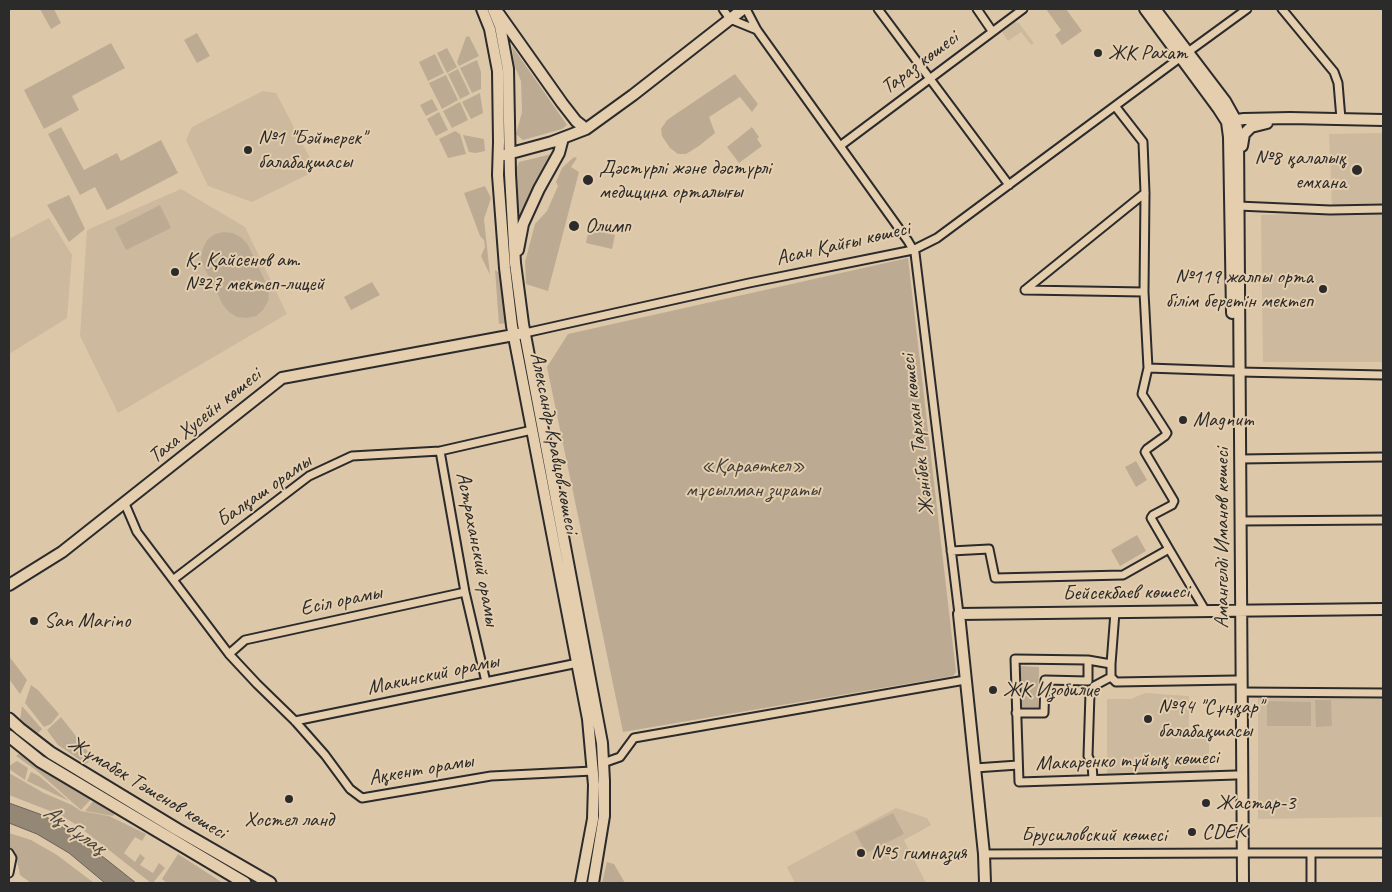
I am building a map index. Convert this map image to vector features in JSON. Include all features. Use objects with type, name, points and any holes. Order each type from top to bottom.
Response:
[{"type":"main road","name":"Александр Кравцов көшесі","points":[[482,9],[490,29],[498,71],[498,175],[502,240],[514,335],[588,719],[593,771],[593,819],[581,883]]},
{"type":"main road","name":"Александр Кравцов көшесі","points":[[494,9],[500,26],[508,69],[515,263],[525,333],[602,744],[604,816],[594,883]]},
{"type":"main road","points":[[494,9],[576,122],[586,129]]},
{"type":"main road","points":[[499,157],[535,148],[586,129],[745,9]]},
{"type":"main road","name":"Амангелді Иманов көшесі","points":[[1145,9],[1225,101],[1231,121],[1238,134],[1236,371],[1238,611],[1242,692],[1240,853],[1237,883]]},
{"type":"main road","name":"Амангелді Иманов көшесі","points":[[1155,9],[1184,55]]},
{"type":"main road","points":[[1238,204],[1241,188],[1244,134],[1255,125],[1290,118]]},
{"type":"main road","points":[[1231,121],[1290,118],[1383,120]]},
{"type":"main road","name":"Амангелді Иманов көшесі","points":[[1231,121],[1229,137],[1240,460],[1236,775],[1243,883]]},
{"type":"main road","points":[[515,263],[523,224],[539,189],[559,154],[563,138]]},
{"type":"main road","name":"Таха Хусейн көшесі","points":[[9,585],[62,552],[282,378],[525,333]]},
{"type":"main road","name":"Бейсекбаев көшесі","points":[[959,614],[1383,609]]},
{"type":"main road","name":"Жәнібек Тархан көшесі","points":[[959,614],[984,854],[985,883]]},
{"type":"main road","name":"Жұмабек Тәшенов көшесі","points":[[9,719],[51,753],[270,883]]},
{"type":"main road","name":"Жұмабек Тәшенов көшесі","points":[[9,736],[40,761],[246,883]]},
{"type":"street","points":[[723,9],[730,19],[757,30]]},
{"type":"street","name":"Жәнібек Тархан көшесі","points":[[745,9],[757,30],[913,250],[959,614]]},
{"type":"street","points":[[878,9],[1009,185]]},
{"type":"street","points":[[977,9],[992,30]]},
{"type":"street","name":"Тараз көшесі","points":[[840,146],[929,77],[1023,9]]},
{"type":"street","name":"Асан Қайғы көшесі","points":[[525,333],[749,283],[913,250],[937,238],[1247,9]]},
{"type":"street","points":[[1282,9],[1336,76],[1341,119]]},
{"type":"street","points":[[1115,106],[1143,142],[1145,193],[1144,292],[1148,368],[1142,394],[1167,433],[1147,449],[1145,454],[1174,501],[1172,505],[1151,518],[1204,610]]},
{"type":"street","points":[[1144,292],[1025,290],[1145,193]]},
{"type":"street","points":[[1238,204],[1330,210],[1383,209]]},
{"type":"street","points":[[1148,368],[1383,375]]},
{"type":"street","name":"Балқаш орамы","points":[[174,579],[309,476],[352,456],[440,451],[532,430]]},
{"type":"street","name":"Астраханский орамы","points":[[440,451],[465,592],[486,682]]},
{"type":"street","points":[[1240,460],[1383,457]]},
{"type":"street","points":[[125,504],[138,532],[229,654]]},
{"type":"street","points":[[1240,521],[1383,520]]},
{"type":"street","points":[[951,551],[989,548],[995,578],[1124,576],[1169,549]]},
{"type":"street","name":"Есіл орамы","points":[[229,654],[245,640],[465,592]]},
{"type":"street","points":[[1115,612],[1111,664],[1112,680],[1116,682],[1236,680]]},
{"type":"street","name":"Ақкент орамы","points":[[229,654],[325,755],[350,789],[362,798],[491,776],[593,771]]},
{"type":"street","points":[[1018,765],[1016,659],[1088,660],[1111,664]]},
{"type":"street","points":[[1016,713],[1044,712],[1045,680],[1088,681],[1088,660]]},
{"type":"street","name":"Макинский орамы","points":[[295,722],[578,663]]},
{"type":"street","points":[[1094,779],[1092,764],[1088,756],[1090,693],[1094,686],[1111,677]]},
{"type":"street","points":[[603,763],[620,757],[634,738],[965,680]]},
{"type":"street","points":[[1242,692],[1383,693]]},
{"type":"street","name":"Макаренко тұйық көшесі","points":[[975,768],[1018,765],[1019,782],[1236,775]]},
{"type":"street","points":[[9,853],[12,858],[9,873]]},
{"type":"street","points":[[1311,853],[1311,883]]},
{"type":"street","name":"Брусиловский көшесі","points":[[984,854],[1383,853]]},
{"type":"shaded area","points":[[1014,22],[1019,23],[1034,43],[1031,45],[1021,32],[1008,41],[1002,32]]},
{"type":"shaded area","name":"№1 \"Бәйтерек\" балабақшасы","points":[[263,91],[276,93],[311,160],[311,173],[252,202],[208,186],[186,140],[192,127]]},
{"type":"shaded area","name":"№8 қалалық емхана","points":[[1383,133],[1383,206],[1332,206],[1329,134]]},
{"type":"shaded area","name":"Қ. Қайсенов ат. №27 мектеп-лицей","points":[[181,189],[245,227],[287,314],[118,413],[80,336],[87,230]]},
{"type":"shaded area","name":"№119 жалпы орта білім беретін мектеп","points":[[1383,212],[1383,362],[1263,362],[1261,215]]},
{"type":"shaded area","points":[[49,218],[72,255],[67,318],[9,354],[9,239]]},
{"type":"shaded area","name":"№94 \"Сұңқар\" балабақшасы","points":[[1145,693],[1189,696],[1189,738],[1209,738],[1209,774],[1107,774],[1107,699],[1131,699]]},
{"type":"shaded area","points":[[1383,697],[1383,817],[1258,819],[1258,698]]},
{"type":"shaded area","points":[[9,803],[45,816],[78,837],[136,883],[105,883],[69,853],[37,834],[9,823]]},
{"type":"shaded area","name":"№5 гимназия","points":[[896,808],[927,818],[931,825],[904,840],[926,883],[795,883],[787,867]]},
{"type":"green space","points":[[40,9],[54,9],[61,23],[51,29]]},
{"type":"green space","points":[[1046,9],[1066,9],[1082,31],[1062,45],[1055,35],[1061,30]]},
{"type":"green space","points":[[197,33],[210,56],[197,63],[184,40]]},
{"type":"green space","points":[[469,36],[479,56],[459,66],[457,62],[466,37]]},
{"type":"green space","points":[[111,43],[125,68],[72,96],[79,110],[44,129],[24,90]]},
{"type":"green space","points":[[512,46],[567,125],[562,129],[523,140],[516,134],[522,112],[521,81],[514,65]]},
{"type":"green space","points":[[447,48],[457,67],[447,73],[437,53]]},
{"type":"green space","points":[[435,54],[444,73],[428,81],[419,62]]},
{"type":"green space","points":[[477,60],[481,72],[481,89],[472,93],[460,68]]},
{"type":"green space","points":[[458,69],[470,94],[460,99],[448,74]]},
{"type":"green space","points":[[735,74],[758,104],[752,112],[740,97],[709,117],[715,133],[699,146],[686,154],[678,154],[670,148],[662,136],[661,129],[667,120]]},
{"type":"green space","points":[[446,75],[458,100],[442,109],[429,83]]},
{"type":"green space","points":[[480,93],[483,113],[471,119],[462,102]]},
{"type":"green space","points":[[432,99],[438,110],[426,116],[420,105]]},
{"type":"green space","points":[[460,102],[468,120],[452,128],[443,111]]},
{"type":"green space","points":[[439,112],[448,130],[436,136],[427,119]]},
{"type":"green space","points":[[61,127],[84,170],[117,153],[121,161],[161,140],[178,173],[107,210],[95,187],[80,195],[48,134]]},
{"type":"green space","points":[[752,127],[759,137],[757,139],[762,146],[739,163],[727,147]]},
{"type":"green space","points":[[455,131],[460,134],[466,154],[448,158],[439,139]]},
{"type":"green space","points":[[463,135],[484,139],[485,151],[469,152]]},
{"type":"green space","points":[[556,153],[539,177],[518,222],[516,169],[519,162]]},
{"type":"green space","points":[[574,157],[577,158],[571,167],[579,172],[548,291],[526,284],[525,262],[535,224],[547,211],[558,186],[556,182],[562,168]]},
{"type":"green space","points":[[485,186],[491,198],[484,219],[490,275],[481,256],[485,247],[484,240],[480,236],[464,193]]},
{"type":"green space","points":[[69,195],[85,229],[69,242],[47,205]]},
{"type":"green space","points":[[160,205],[171,228],[126,250],[115,228]]},
{"type":"green space","points":[[589,229],[615,235],[612,249],[586,243]]},
{"type":"green space","points":[[233,233],[242,238],[248,245],[266,283],[269,292],[268,301],[263,310],[256,316],[237,317],[229,312],[223,305],[204,267],[201,258],[207,240],[215,234]]},
{"type":"green space","name":"«Қараөткел» мұсылман зираты","points":[[908,258],[956,672],[953,676],[623,732],[547,367],[568,334]]},
{"type":"green space","points":[[495,270],[499,273],[507,323],[499,324]]},
{"type":"green space","points":[[372,282],[380,295],[351,310],[344,297]]},
{"type":"green space","points":[[1136,461],[1147,480],[1136,487],[1125,467]]},
{"type":"green space","points":[[1137,535],[1146,551],[1120,566],[1111,550]]},
{"type":"green space","points":[[9,656],[27,680],[20,694],[9,679]]},
{"type":"green space","points":[[1020,666],[1039,667],[1038,707],[1019,707]]},
{"type":"green space","points":[[31,685],[38,690],[59,714],[51,724],[44,727],[25,703]]},
{"type":"green space","points":[[1315,700],[1331,700],[1332,726],[1316,727]]},
{"type":"green space","points":[[1267,701],[1311,702],[1311,726],[1267,726]]},
{"type":"green space","points":[[22,706],[42,729],[37,734],[20,720]]},
{"type":"green space","points":[[61,717],[93,758],[86,764],[58,745],[47,730]]},
{"type":"green space","points":[[24,753],[92,798],[81,810],[36,770],[16,756]]},
{"type":"green space","points":[[17,761],[28,768],[25,780],[9,769],[9,766]]},
{"type":"green space","points":[[31,772],[39,776],[69,801],[27,781]]},
{"type":"green space","points":[[9,773],[81,811],[109,816],[146,834],[142,841],[135,837],[124,853],[135,862],[140,854],[145,858],[140,865],[153,873],[159,863],[165,868],[151,883],[77,825],[58,814],[9,795]]},
{"type":"green space","points":[[95,799],[117,811],[113,816],[85,811]]},
{"type":"green space","points":[[893,813],[904,834],[866,853],[855,832]]},
{"type":"green space","points":[[9,833],[31,840],[57,855],[94,883],[31,883],[20,875],[15,851],[9,847]]},
{"type":"green space","points":[[178,854],[223,883],[167,883],[162,879]]},
{"type":"green space","points":[[607,862],[614,864],[625,883],[602,883]]},
{"type":"place","name":"ЖК Рахат","points":[[1098,53]]},
{"type":"place","name":"№1 \"Бәйтерек\" балабақшасы","points":[[248,150]]},
{"type":"place","name":"№8 қалалық емхана","points":[[1357,170]]},
{"type":"place","name":"Дәстүрлі және дәстүрлі медицина орталығы","points":[[588,180]]},
{"type":"place","name":"Олимп","points":[[574,226]]},
{"type":"place","name":"Қ. Қайсенов ат. №27 мектеп-лицей","points":[[175,272]]},
{"type":"place","name":"№119 жалпы орта білім беретін мектеп","points":[[1323,289]]},
{"type":"place","name":"Magnum","points":[[1183,420]]},
{"type":"place","name":"San Marino","points":[[34,621]]},
{"type":"place","name":"ЖК Изобилие","points":[[993,690]]},
{"type":"place","name":"№94 \"Сұңқар\" балабақшасы","points":[[1148,719]]},
{"type":"place","name":"Хостел ланд","points":[[289,799]]},
{"type":"place","name":"Жастар-3","points":[[1206,803]]},
{"type":"place","name":"CDEK","points":[[1192,832]]},
{"type":"place","name":"№5 гимназия","points":[[861,853]]},
{"type":"water label","name":"Ақ-бұлақ","points":[[74,830]]}]
